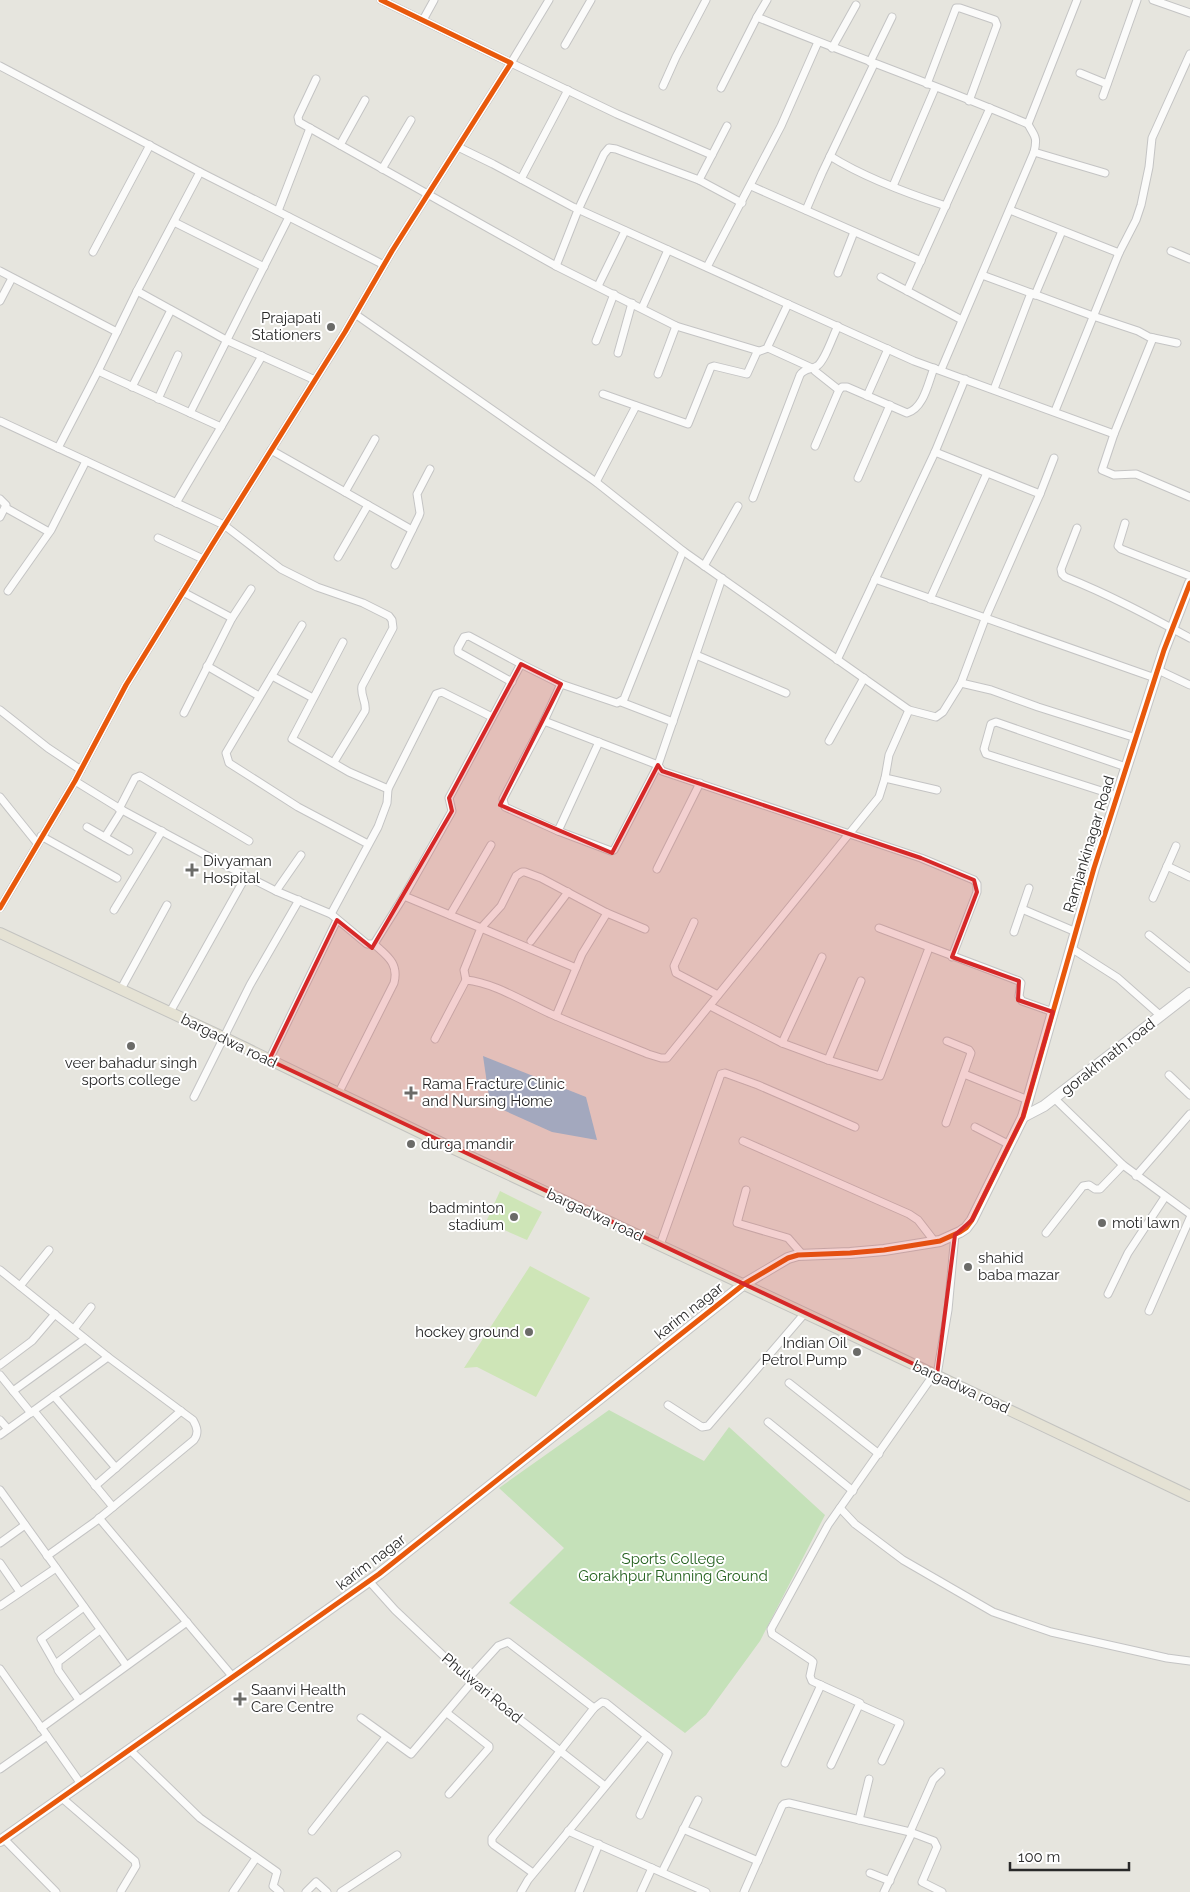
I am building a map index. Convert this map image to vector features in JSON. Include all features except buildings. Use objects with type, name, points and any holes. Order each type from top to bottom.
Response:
[{"type":"main road","name":"bargadwa road","points":[[0,933],[1190,1496]]},
{"type":"street","points":[[381,0],[617,114],[712,155]]},
{"type":"street","points":[[423,20],[434,0]]},
{"type":"street","points":[[0,908],[39,839],[75,781],[126,685],[549,0]]},
{"type":"street","points":[[565,45],[591,0]]},
{"type":"street","points":[[663,86],[706,0]]},
{"type":"street","points":[[721,88],[767,0]]},
{"type":"street","points":[[1028,124],[1077,0]]},
{"type":"street","points":[[1103,96],[1137,0]]},
{"type":"street","points":[[1152,0],[1173,3],[1190,13]]},
{"type":"street","points":[[832,48],[856,5]]},
{"type":"street","points":[[927,84],[956,8],[995,20],[997,25],[969,101]]},
{"type":"street","points":[[757,17],[1028,124],[1036,136],[1037,142],[1010,210],[962,320],[920,403],[914,411],[907,413],[847,387],[842,387],[815,446]]},
{"type":"street","points":[[806,210],[892,17]]},
{"type":"street","points":[[707,267],[781,126],[818,42]]},
{"type":"street","points":[[1055,411],[1093,316],[1141,205],[1149,168],[1152,138],[1190,54]]},
{"type":"street","points":[[0,66],[200,172],[384,265]]},
{"type":"street","points":[[1080,73],[1107,84]]},
{"type":"street","points":[[316,79],[298,116],[299,122],[556,266],[676,326],[759,351]]},
{"type":"street","points":[[893,186],[935,88]]},
{"type":"street","points":[[521,179],[568,90]]},
{"type":"street","points":[[340,145],[365,100]]},
{"type":"street","points":[[907,291],[990,108]]},
{"type":"street","points":[[382,169],[411,120]]},
{"type":"street","points":[[699,180],[727,126]]},
{"type":"street","points":[[278,211],[310,128]]},
{"type":"street","points":[[93,252],[150,145]]},
{"type":"street","points":[[458,148],[578,210],[888,349],[1114,434]]},
{"type":"street","points":[[556,266],[578,210],[604,154],[610,148],[699,180],[742,203]]},
{"type":"street","points":[[1034,152],[1105,173]]},
{"type":"street","points":[[830,156],[851,170],[946,206]]},
{"type":"street","points":[[58,448],[200,172]]},
{"type":"street","points":[[751,186],[921,261]]},
{"type":"street","points":[[1010,210],[1120,253]]},
{"type":"street","points":[[190,413],[289,217]]},
{"type":"street","points":[[174,222],[264,267]]},
{"type":"street","points":[[598,286],[625,230]]},
{"type":"street","points":[[994,389],[1062,230]]},
{"type":"street","points":[[838,273],[854,232]]},
{"type":"street","points":[[642,308],[668,250]]},
{"type":"street","points":[[1171,251],[1190,259]]},
{"type":"street","points":[[0,272],[117,332]]},
{"type":"street","points":[[982,275],[1153,338],[1177,343]]},
{"type":"street","points":[[881,277],[962,320]]},
{"type":"street","points":[[0,301],[12,278]]},
{"type":"street","points":[[137,292],[228,341],[315,380]]},
{"type":"street","points":[[596,340],[614,294]]},
{"type":"street","points":[[618,353],[632,303]]},
{"type":"street","points":[[768,348],[788,304]]},
{"type":"street","points":[[132,386],[171,310]]},
{"type":"street","points":[[355,314],[596,482],[683,551],[909,710],[936,717],[940,716],[961,683],[985,619],[1054,458]]},
{"type":"street","points":[[658,374],[676,326]]},
{"type":"street","points":[[753,498],[801,372],[814,369],[820,363],[838,326]]},
{"type":"street","points":[[1153,338],[1102,468],[1104,472],[1114,475],[1136,474],[1190,497]]},
{"type":"street","points":[[603,394],[688,424],[691,421],[711,368],[714,366],[747,374],[756,354],[768,348],[814,369],[839,390]]},
{"type":"street","points":[[867,396],[888,349]]},
{"type":"street","points":[[158,399],[178,355]]},
{"type":"street","points":[[176,503],[262,356]]},
{"type":"street","points":[[98,371],[220,427]]},
{"type":"street","points":[[838,660],[935,452],[964,379]]},
{"type":"street","points":[[858,478],[890,405]]},
{"type":"street","points":[[596,482],[636,406]]},
{"type":"street","points":[[0,421],[224,525],[281,569],[317,588],[363,603],[389,616],[392,620],[392,628],[362,686],[361,695],[366,708],[365,711],[334,762]]},
{"type":"street","points":[[345,492],[374,439]]},
{"type":"street","points":[[272,450],[412,530]]},
{"type":"street","points":[[935,452],[1040,494]]},
{"type":"street","points":[[8,591],[49,532],[86,461]]},
{"type":"street","points":[[395,565],[420,513],[417,494],[430,469]]},
{"type":"street","points":[[930,599],[987,473]]},
{"type":"street","points":[[0,499],[5,502],[6,508],[0,517]]},
{"type":"street","points":[[338,556],[368,505]]},
{"type":"street","points":[[704,566],[738,506]]},
{"type":"street","points":[[6,508],[49,532]]},
{"type":"street","points":[[1125,523],[1118,542],[1118,546],[1121,549],[1190,576]]},
{"type":"street","points":[[1077,528],[1061,569],[1065,577],[1096,589],[1190,638]]},
{"type":"street","points":[[158,538],[203,559]]},
{"type":"street","points":[[621,702],[624,699],[683,551]]},
{"type":"street","points":[[561,684],[503,799],[503,804],[505,807],[558,831],[611,852],[658,765],[722,578]]},
{"type":"street","points":[[875,579],[985,619],[1190,685]]},
{"type":"street","name":"Ramjankinagar Road","points":[[955,1234],[966,1228],[972,1220],[1024,1117],[1094,868],[1156,674],[1190,583]]},
{"type":"street","points":[[184,713],[206,666],[232,618],[251,589]]},
{"type":"street","points":[[183,592],[232,618]]},
{"type":"street","points":[[302,625],[226,753],[228,763],[298,807],[368,844]]},
{"type":"street","points":[[512,682],[458,652],[464,637],[469,636],[561,684],[617,703],[621,702],[673,722]]},
{"type":"street","points":[[343,642],[292,739],[349,772],[388,789]]},
{"type":"street","points":[[696,654],[786,693]]},
{"type":"street","points":[[374,944],[404,896],[452,811],[449,798],[521,664]]},
{"type":"street","points":[[206,666],[259,696]]},
{"type":"street","points":[[272,676],[313,698]]},
{"type":"street","points":[[829,741],[864,678]]},
{"type":"street","points":[[961,683],[991,690],[1136,738]]},
{"type":"street","points":[[331,914],[378,827],[387,804],[388,789],[436,694],[442,692],[492,718]]},
{"type":"street","points":[[0,710],[48,748],[81,770]]},
{"type":"street","points":[[466,980],[476,981],[496,989],[556,1016],[661,1058],[671,1055],[879,796],[885,778],[889,755],[909,710]]},
{"type":"street","points":[[544,720],[658,765],[662,771],[921,858],[974,880],[977,884],[977,892],[952,956]]},
{"type":"street","points":[[1117,796],[986,754],[984,750],[992,724],[996,722],[1126,767]]},
{"type":"street","points":[[558,831],[599,742]]},
{"type":"street","points":[[105,837],[135,778],[140,776],[249,841]]},
{"type":"street","points":[[885,778],[937,790]]},
{"type":"street","points":[[75,781],[120,809],[246,876],[331,914],[367,944],[374,944],[394,965],[396,976],[394,983],[338,1094]]},
{"type":"street","points":[[657,869],[700,783]]},
{"type":"street","points":[[0,797],[39,839],[117,878]]},
{"type":"street","points":[[87,827],[130,851]]},
{"type":"street","points":[[114,910],[162,831]]},
{"type":"street","points":[[450,915],[491,844]]},
{"type":"street","points":[[1153,898],[1176,846]]},
{"type":"street","points":[[276,891],[301,855]]},
{"type":"street","points":[[1167,866],[1190,876]]},
{"type":"street","points":[[435,1039],[466,980],[464,970],[480,928],[501,906],[516,876],[522,872],[541,878],[607,913],[645,929]]},
{"type":"street","points":[[170,1012],[246,876]]},
{"type":"street","points":[[1014,932],[1029,888]]},
{"type":"street","points":[[531,941],[568,892]]},
{"type":"street","points":[[404,896],[576,968]]},
{"type":"street","points":[[194,1096],[225,1038],[250,985],[299,900]]},
{"type":"street","points":[[121,989],[167,905]]},
{"type":"street","points":[[1022,909],[1076,932]]},
{"type":"street","points":[[556,1016],[582,954],[607,913]]},
{"type":"street","points":[[269,1060],[337,920]]},
{"type":"street","points":[[694,922],[674,970],[676,973],[718,996]]},
{"type":"street","points":[[878,928],[1019,982],[1021,984],[1019,996],[1022,1001],[1053,1012]]},
{"type":"street","points":[[1148,935],[1190,968]]},
{"type":"street","points":[[710,1006],[782,1043],[880,1076],[929,948]]},
{"type":"street","points":[[1071,948],[1118,978],[1161,1016]]},
{"type":"street","points":[[782,1043],[822,957]]},
{"type":"street","points":[[828,1060],[861,981]]},
{"type":"street","name":"gorakhnath road","points":[[1024,1117],[1054,1098],[1190,993]]},
{"type":"street","points":[[946,1123],[971,1052],[947,1041]]},
{"type":"street","points":[[660,1245],[721,1074],[725,1073],[758,1086],[855,1127]]},
{"type":"street","points":[[964,1074],[1028,1100]]},
{"type":"street","points":[[1169,1074],[1190,1095]]},
{"type":"street","points":[[1054,1098],[1123,1165],[1190,1214]]},
{"type":"street","points":[[1136,1176],[1190,1114]]},
{"type":"street","points":[[975,1127],[1010,1145]]},
{"type":"street","points":[[743,1141],[909,1214],[918,1220],[929,1235]]},
{"type":"street","points":[[1046,1233],[1083,1186],[1089,1185],[1095,1189],[1100,1189],[1123,1165]]},
{"type":"street","points":[[746,1190],[737,1222],[785,1236],[799,1250],[850,1253],[884,1250],[929,1235],[955,1234],[948,1310],[935,1374],[825,1530],[771,1629],[772,1634],[811,1660],[813,1665],[810,1679],[859,1701],[860,1704],[900,1723],[882,1762]]},
{"type":"street","points":[[1108,1294],[1128,1253],[1165,1197]]},
{"type":"street","points":[[1149,1312],[1190,1218]]},
{"type":"street","points":[[20,1286],[49,1250]]},
{"type":"street","name":"karim nagar","points":[[2,1840],[369,1581],[744,1284],[799,1250]]},
{"type":"street","points":[[0,1270],[85,1339],[196,1424],[197,1432],[194,1440],[113,1507],[47,1556]]},
{"type":"street","points":[[74,1329],[91,1307]]},
{"type":"street","points":[[668,1405],[702,1427],[708,1426],[805,1313]]},
{"type":"street","points":[[0,1365],[32,1341],[55,1314]]},
{"type":"street","points":[[13,1391],[85,1339]]},
{"type":"street","points":[[0,1435],[108,1357]]},
{"type":"street","points":[[0,1375],[113,1507]]},
{"type":"street","points":[[789,1382],[879,1454]]},
{"type":"street","points":[[54,1396],[116,1468]]},
{"type":"street","points":[[95,1486],[181,1411]]},
{"type":"street","points":[[0,1420],[8,1429]]},
{"type":"street","points":[[768,1422],[853,1491]]},
{"type":"street","points":[[0,1491],[126,1665]]},
{"type":"street","points":[[840,1508],[855,1524],[903,1560],[993,1612],[1051,1632],[1190,1661]]},
{"type":"street","points":[[99,1518],[233,1677]]},
{"type":"street","points":[[0,1543],[25,1526]]},
{"type":"street","points":[[0,1563],[20,1592]]},
{"type":"street","points":[[0,1606],[56,1568]]},
{"type":"street","name":"Phulwari Road","points":[[369,1581],[395,1610],[470,1680],[606,1786]]},
{"type":"street","points":[[79,1700],[41,1639],[84,1607]]},
{"type":"street","points":[[41,1728],[187,1622]]},
{"type":"street","points":[[57,1667],[58,1662],[100,1630]]},
{"type":"street","points":[[361,1718],[408,1753],[413,1753],[498,1646],[508,1642],[594,1708]]},
{"type":"street","points":[[0,1669],[81,1784]]},
{"type":"street","points":[[785,1763],[821,1685]]},
{"type":"street","points":[[533,1874],[494,1845],[491,1840],[559,1750],[594,1708],[602,1702],[606,1702],[668,1753],[640,1814]]},
{"type":"street","points":[[831,1765],[860,1704]]},
{"type":"street","points":[[447,1712],[489,1746],[449,1794]]},
{"type":"street","points":[[0,1769],[47,1736]]},
{"type":"street","points":[[522,1892],[525,1884],[568,1830],[647,1736]]},
{"type":"street","points":[[312,1831],[386,1737]]},
{"type":"street","points":[[131,1750],[200,1818],[277,1872],[273,1885],[268,1892]]},
{"type":"street","points":[[884,1892],[933,1780],[941,1772]]},
{"type":"street","points":[[859,1820],[869,1780]]},
{"type":"street","points":[[62,1798],[135,1861],[136,1866],[121,1891]]},
{"type":"street","points":[[662,1872],[698,1800]]},
{"type":"street","points":[[744,1892],[782,1806],[786,1803],[911,1833],[936,1842],[937,1847],[922,1880],[924,1885],[939,1891]]},
{"type":"street","points":[[683,1829],[758,1861]]},
{"type":"street","points":[[568,1830],[662,1872],[697,1890],[706,1892]]},
{"type":"street","points":[[2,1840],[52,1891]]},
{"type":"street","points":[[579,1892],[599,1844]]},
{"type":"street","points":[[341,1892],[397,1855]]},
{"type":"street","points":[[233,1892],[256,1858]]},
{"type":"street","points":[[641,1892],[652,1868]]},
{"type":"street","points":[[870,1873],[890,1881]]},
{"type":"street","points":[[306,1892],[316,1882],[327,1892]]},
{"type":"street","points":[[273,1885],[280,1892]]},
{"type":"highlighted area","points":[[521,664],[561,684],[500,805],[612,853],[658,765],[662,771],[921,858],[974,880],[977,892],[952,957],[1019,981],[1018,1000],[1053,1012],[1023,1117],[972,1220],[955,1235],[937,1375],[269,1060],[337,920],[372,948],[452,811],[449,798]]},
{"type":"green space","name":"badminton stadium","points":[[500,1191],[542,1212],[527,1240],[486,1222]]},
{"type":"green space","name":"hockey ground","points":[[530,1266],[590,1298],[536,1397],[477,1367],[464,1368]]},
{"type":"green space","name":"Sports College Gorakhpur Running Ground","points":[[609,1410],[704,1461],[729,1427],[825,1515],[760,1641],[706,1715],[685,1733],[509,1603],[564,1548],[499,1488]]},
{"type":"water","points":[[483,1056],[586,1097],[597,1140],[552,1132],[490,1104]]},
{"type":"cycle path","points":[[0,908],[75,781],[126,685],[345,332],[392,251],[511,63],[381,0]]},
{"type":"cycle path","points":[[0,1841],[379,1574],[744,1284],[788,1258],[798,1255],[884,1250],[940,1241],[966,1228],[972,1220],[1023,1117],[1094,868],[1164,650],[1190,583]]},
{"type":"place","name":"Prajapati Stationers","points":[[331,327]]},
{"type":"place","name":"Divyaman Hospital","points":[[192,870]]},
{"type":"place","name":"veer bahadur singh sports college","points":[[131,1046]]},
{"type":"place","name":"Rama Fracture Clinic and Nursing Home","points":[[411,1093]]},
{"type":"place","name":"durga mandir","points":[[411,1144]]},
{"type":"place","name":"badminton stadium","points":[[514,1217]]},
{"type":"place","name":"moti lawn","points":[[1102,1223]]},
{"type":"place","name":"shahid baba mazar","points":[[968,1267]]},
{"type":"place","name":"hockey ground","points":[[529,1332]]},
{"type":"place","name":"Indian Oil Petrol Pump","points":[[857,1352]]},
{"type":"place","name":"Saanvi Health Care Centre","points":[[240,1699]]}]
